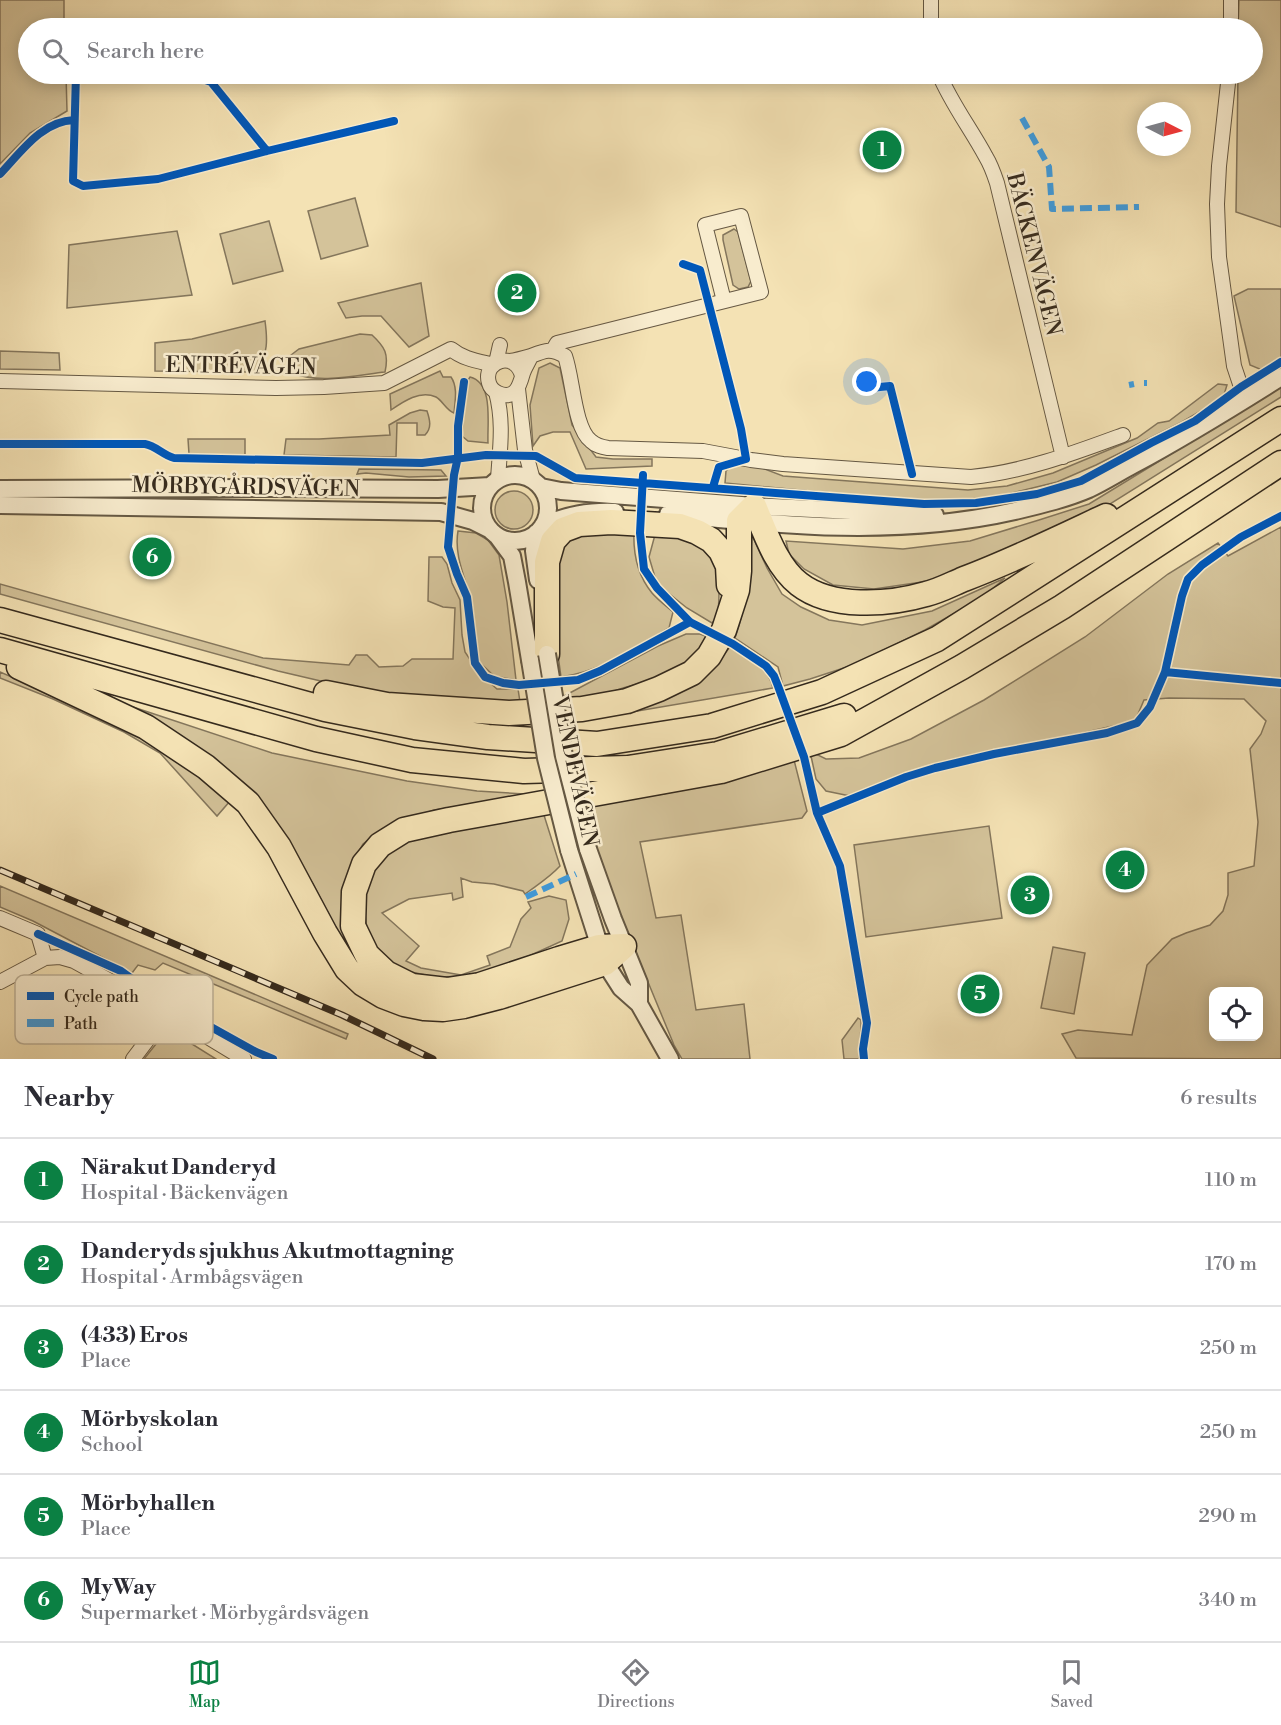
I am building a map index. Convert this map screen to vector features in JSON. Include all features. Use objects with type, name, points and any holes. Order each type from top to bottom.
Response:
[{"type":"highway","points":[[0,620],[325,709],[415,727],[488,737],[597,744],[712,726],[822,692],[937,639],[1281,419]]},
{"type":"highway","points":[[602,955],[559,958],[480,985],[447,990],[412,986],[386,974],[367,955],[353,926],[354,892],[364,864],[380,846],[404,830],[721,771],[842,734],[1062,607],[1281,463]]},
{"type":"highway","points":[[751,516],[798,584],[824,598],[841,602],[882,602],[926,594],[989,570],[1184,480]]},
{"type":"highway","points":[[227,683],[265,681],[387,705],[498,713],[582,709],[627,701],[692,673],[709,656],[724,630],[737,590],[751,516]]},
{"type":"highway","points":[[538,657],[547,562],[553,541],[562,530],[579,524],[611,522],[680,526],[698,532],[711,540],[721,551],[728,566],[731,609]]},
{"type":"highway","points":[[0,650],[316,739],[412,760],[524,771],[628,768],[718,754],[904,698]]},
{"type":"highway","points":[[0,658],[146,727],[206,767],[248,804],[279,847],[347,969],[363,984],[383,996],[424,1008],[443,1009],[464,1006],[499,997],[624,946]]},
{"type":"street","points":[[931,0],[931,18]]},
{"type":"street","points":[[1230,18],[1231,0]]},
{"type":"street","name":"BÄCKENVÄGEN","points":[[943,84],[987,158],[997,183],[1063,457]]},
{"type":"street","points":[[1228,84],[1217,204],[1219,257],[1234,366],[1247,399]]},
{"type":"street","points":[[553,350],[557,343],[761,292],[741,216],[705,225],[724,301]]},
{"type":"street","name":"ENTRÉVÄGEN","points":[[0,381],[276,388],[384,383],[451,349],[458,355],[470,359],[499,365]]},
{"type":"street","points":[[499,365],[539,352],[553,350],[565,356],[569,366],[578,417],[585,434],[591,442],[599,446],[703,451],[783,464],[971,477],[997,474],[1063,457],[1123,435]]},
{"type":"street","points":[[499,365],[490,386],[503,395],[509,394],[520,382],[531,356]]},
{"type":"street","points":[[499,365],[519,367],[525,450],[537,484],[547,502],[547,514],[540,529]]},
{"type":"street","points":[[751,516],[593,511],[568,515],[526,539],[513,541],[494,533],[482,514],[484,496],[494,483],[509,475],[522,476],[537,484],[561,491],[836,527],[921,526],[987,517],[1040,506],[1088,489],[1162,449],[1281,377]]},
{"type":"street","points":[[494,483],[502,447],[501,410],[496,392]]},
{"type":"street","name":"MÖRBYGÅRDSVÄGEN","points":[[0,489],[438,489],[494,483]]},
{"type":"street","name":"MÖRBYGÅRDSVÄGEN","points":[[0,505],[441,512],[473,521],[494,533]]},
{"type":"street","name":"VENDEVÄGEN","points":[[540,529],[534,551],[538,657],[546,758],[569,850],[602,955],[621,988],[639,1004],[670,1059]]},
{"type":"street","name":"VENDEVÄGEN","points":[[494,533],[512,556],[588,849],[613,920],[639,983],[639,1004]]},
{"type":"street","points":[[0,918],[38,934],[45,958]]},
{"type":"street","points":[[0,982],[45,958],[60,957],[74,961],[99,975]]},
{"type":"street","points":[[213,1040],[244,1059]]},
{"type":"street","points":[[133,1059],[144,1044]]},
{"type":"shaded area","points":[[0,0],[64,0],[64,18],[18,18],[18,84],[66,84],[67,111],[30,133],[0,164]]},
{"type":"shaded area","points":[[1239,0],[1281,0],[1281,227],[1236,212],[1238,84],[1263,84],[1263,18],[1238,18]]},
{"type":"shaded area","points":[[355,198],[368,246],[321,259],[308,211]]},
{"type":"shaded area","points":[[269,221],[283,271],[233,284],[220,234]]},
{"type":"shaded area","points":[[734,229],[738,232],[751,281],[748,287],[739,289],[733,285],[723,240],[723,235]]},
{"type":"shaded area","points":[[177,231],[192,295],[67,308],[69,245]]},
{"type":"shaded area","points":[[421,283],[429,336],[409,347],[381,316],[346,318],[338,303]]},
{"type":"shaded area","points":[[1248,289],[1281,289],[1281,358],[1262,370],[1250,365],[1234,296]]},
{"type":"shaded area","points":[[265,321],[266,346],[259,371],[155,371],[155,343],[192,339]]},
{"type":"shaded area","points":[[360,334],[372,335],[383,347],[386,356],[385,372],[325,379],[301,376],[291,372],[291,355],[299,349]]},
{"type":"shaded area","points":[[0,351],[59,353],[60,370],[0,369]]},
{"type":"shaded area","points":[[550,363],[560,368],[572,425],[596,457],[652,459],[652,466],[586,469],[570,432],[553,432],[540,436],[533,446],[530,405],[539,368]]},
{"type":"shaded area","points":[[440,371],[443,377],[451,377],[455,385],[454,413],[436,397],[430,395],[407,400],[391,410],[390,394]]},
{"type":"shaded area","points":[[470,377],[478,381],[486,395],[488,443],[468,441],[462,436],[466,383]]},
{"type":"shaded area","points":[[1218,384],[1227,385],[1223,398],[1182,422],[1057,482],[996,497],[929,502],[725,483],[726,471],[738,459],[783,476],[968,490],[1007,486],[1053,473],[1137,438],[1158,423],[1169,421]]},
{"type":"shaded area","points":[[1281,387],[1281,397],[1094,514],[997,556],[929,581],[874,589],[833,585],[804,569],[789,554],[786,541],[903,549],[970,541],[1089,504]]},
{"type":"shaded area","points":[[420,410],[427,411],[430,421],[429,430],[425,435],[417,435],[417,423],[397,423],[396,457],[284,455],[286,439],[390,435],[389,425]]},
{"type":"shaded area","points":[[188,439],[245,439],[245,456],[189,454]]},
{"type":"shaded area","points":[[359,469],[441,470],[446,476],[409,477],[357,474]]},
{"type":"shaded area","points":[[514,491],[528,496],[533,510],[528,524],[514,529],[500,524],[495,510],[500,496]]},
{"type":"shaded area","points":[[1281,527],[1281,1059],[1076,1058],[1062,1034],[1078,1030],[1132,1035],[1147,965],[1172,939],[1210,925],[1223,911],[1228,895],[1228,873],[1254,866],[1258,822],[1250,749],[1261,734],[1266,721],[1244,699],[1144,700],[1135,721],[923,769],[850,796],[826,791],[816,779],[811,756],[816,754],[826,759],[859,758],[911,739],[984,700],[1085,637],[1168,574],[1218,543],[1228,556]]},
{"type":"shaded area","points":[[458,531],[476,533],[488,540],[499,555],[516,680],[494,676],[476,659],[473,612],[458,556]]},
{"type":"shaded area","points":[[634,531],[635,556],[639,571],[654,596],[673,612],[669,628],[604,664],[561,677],[556,640],[555,573],[561,548],[575,536]]},
{"type":"shaded area","points":[[656,531],[697,542],[714,558],[717,567],[719,597],[718,617],[712,623],[687,608],[657,584],[649,557]]},
{"type":"shaded area","points":[[752,535],[782,594],[801,607],[829,620],[862,625],[932,611],[1005,578],[983,597],[925,630],[853,665],[783,686],[778,667],[735,638],[747,587]]},
{"type":"shaded area","points":[[429,557],[442,557],[447,564],[460,600],[465,652],[479,673],[497,689],[518,689],[520,702],[416,697],[355,689],[278,671],[0,594],[0,584],[263,658],[349,665],[356,655],[367,655],[379,667],[403,666],[412,659],[453,659],[455,608],[443,607],[428,601]]},
{"type":"shaded area","points":[[686,634],[700,634],[708,637],[698,653],[666,676],[589,700],[563,704],[564,696],[658,646]]},
{"type":"shaded area","points":[[730,647],[762,668],[773,688],[602,717],[722,657]]},
{"type":"shaded area","points":[[0,672],[94,713],[166,751],[230,801],[217,816],[160,753],[124,732],[53,699],[0,678]]},
{"type":"shaded area","points":[[133,707],[272,753],[407,781],[477,791],[541,795],[434,810],[382,829],[363,844],[350,867],[342,891],[343,917],[369,973],[348,951],[279,826],[250,790],[225,767],[133,712]]},
{"type":"shaded area","points":[[794,760],[807,811],[802,818],[640,842],[656,918],[681,915],[696,1010],[744,1004],[750,1059],[682,1059],[674,1045],[596,856],[583,806],[663,794],[725,780]]},
{"type":"shaded area","points":[[543,812],[560,866],[525,894],[523,891],[461,878],[463,897],[453,900],[452,893],[409,899],[382,913],[419,946],[406,961],[421,968],[461,975],[490,965],[487,956],[510,947],[521,919],[531,908],[528,902],[549,896],[566,900],[569,919],[562,941],[478,976],[435,977],[397,969],[375,950],[367,929],[363,898],[371,872],[389,851],[422,831]]},
{"type":"shaded area","points":[[989,826],[1002,918],[866,937],[854,845]]},
{"type":"shaded area","points":[[0,886],[209,975],[192,975],[163,963],[155,970],[138,965],[132,973],[33,921],[0,907]]},
{"type":"shaded area","points":[[1053,947],[1085,953],[1074,1014],[1041,1008]]},
{"type":"shaded area","points":[[213,977],[348,1034],[346,1039],[213,984]]},
{"type":"shaded area","points":[[858,1018],[861,1020],[859,1059],[844,1059],[842,1040]]},
{"type":"shaded area","points":[[156,1044],[192,1044],[216,1059],[144,1059]]},
{"type":"railway","points":[[0,870],[342,1015],[433,1059]]},
{"type":"marked path","points":[[1022,118],[1049,167],[1052,209],[1139,207]]},
{"type":"marked path","points":[[1129,385],[1134,384]]},
{"type":"marked path","points":[[526,897],[576,874]]},
{"type":"cycle path","points":[[76,84],[73,181],[83,186],[158,179],[394,121]]},
{"type":"cycle path","points":[[213,84],[267,151]]},
{"type":"cycle path","points":[[0,174],[42,132],[62,122],[74,120]]},
{"type":"cycle path","points":[[683,264],[700,270],[741,429],[746,459],[719,467],[713,487]]},
{"type":"cycle path","points":[[0,444],[145,444],[174,458],[422,463],[486,455],[536,456],[575,478],[924,504],[976,503],[1037,494],[1081,481],[1195,421],[1241,387],[1281,362]]},
{"type":"cycle path","points":[[464,382],[448,547],[467,597],[475,663],[485,677],[519,685],[578,680],[600,671],[690,622]]},
{"type":"cycle path","points":[[860,389],[890,386],[912,474]]},
{"type":"cycle path","points":[[643,475],[640,533],[644,569],[657,588],[690,622],[733,644],[766,666],[778,686],[804,757],[817,813],[840,866],[867,1023],[863,1049],[864,1059]]},
{"type":"cycle path","points":[[817,813],[906,777],[935,768],[994,754],[1107,733],[1137,723],[1150,707],[1165,672],[1188,579],[1202,565],[1241,537],[1281,516]]},
{"type":"cycle path","points":[[1165,672],[1281,683]]},
{"type":"cycle path","points":[[38,934],[127,975]]},
{"type":"cycle path","points":[[213,1028],[273,1059]]},
{"type":"place","name":"Närakut Danderyd","points":[[882,150]]},
{"type":"place","name":"Danderyds sjukhus Akutmottagning","points":[[517,293]]},
{"type":"place","name":"MyWay","points":[[152,557]]},
{"type":"place","name":"Mörbyskolan","points":[[1125,870]]},
{"type":"place","name":"(433) Eros","points":[[1030,895]]},
{"type":"place","name":"Mörbyhallen","points":[[980,994]]}]
